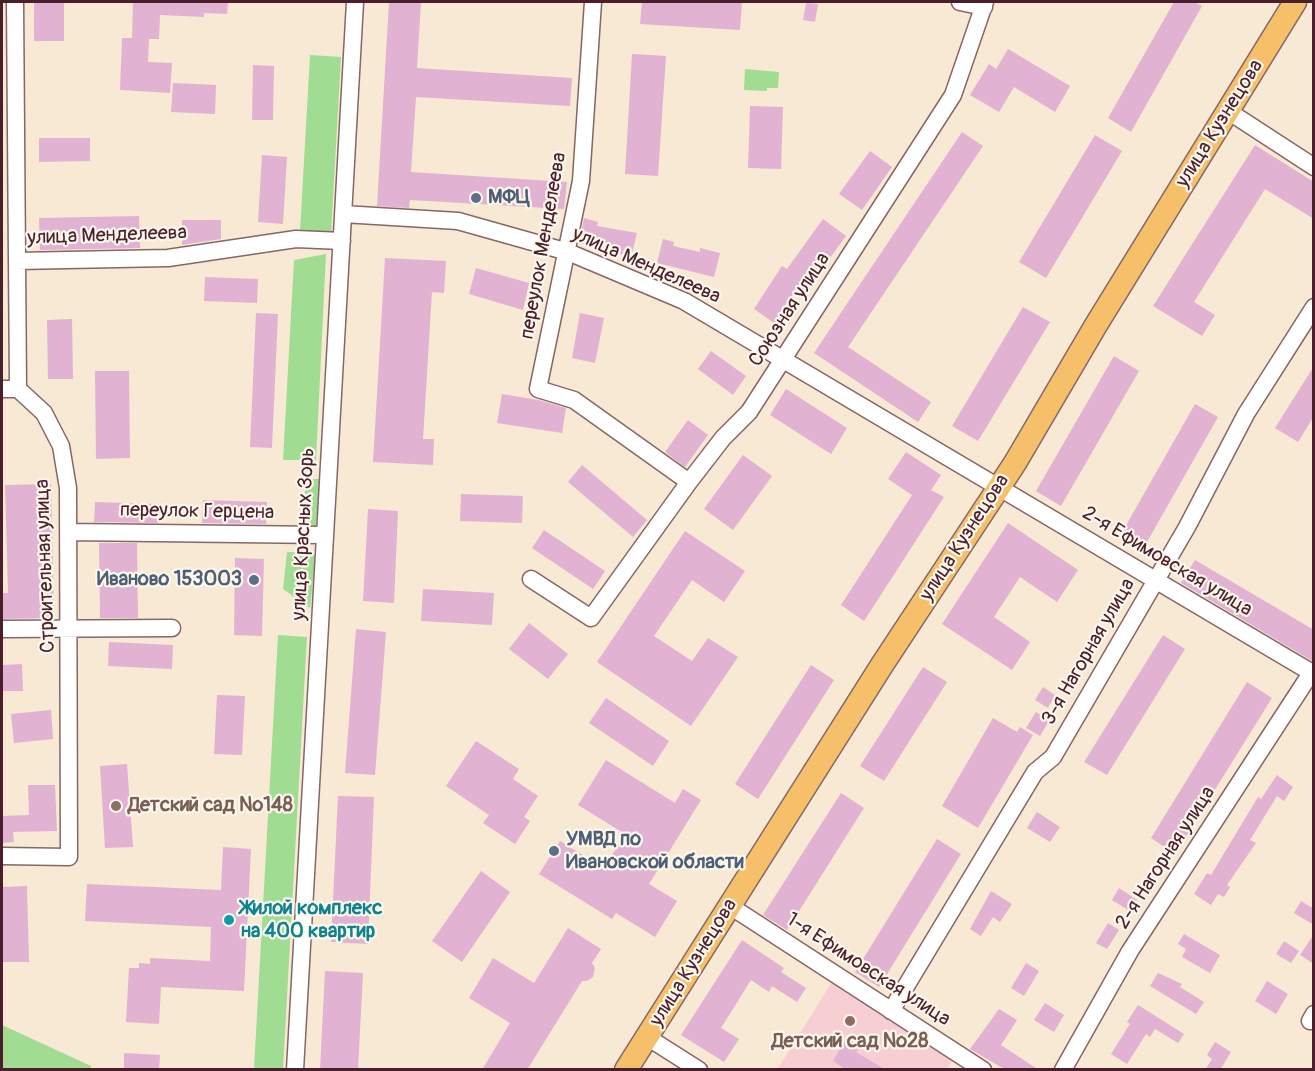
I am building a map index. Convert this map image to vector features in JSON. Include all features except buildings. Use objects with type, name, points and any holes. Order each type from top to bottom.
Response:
[{"type":"main road","name":"улица Кузнецова","points":[[626,1070],[886,657],[999,486],[1295,2]]},
{"type":"street","name":"Строительная улица","points":[[2,856],[69,857],[68,488],[61,446],[44,413],[10,389],[17,261],[9,177],[15,2]]},
{"type":"street","name":"улица Красных Зорь","points":[[295,1070],[355,2]]},
{"type":"street","name":"переулок Менделеева","points":[[593,2],[581,181],[538,389],[574,400],[689,482]]},
{"type":"street","points":[[960,2],[984,4]]},
{"type":"street","name":"Союзная улица","points":[[531,579],[591,618],[689,482],[723,438],[749,412],[953,95],[984,4]]},
{"type":"street","points":[[1228,111],[1314,167]]},
{"type":"street","name":"улица Менделеева","points":[[343,214],[458,221],[568,252],[684,301],[999,486]]},
{"type":"street","name":"улица Менделеева","points":[[17,261],[168,258],[296,239],[342,241]]},
{"type":"street","name":"3-я Нагорная улица","points":[[891,1011],[1035,772],[1053,757],[1187,527],[1246,414],[1314,307]]},
{"type":"street","name":"2-я Ефимовская улица","points":[[999,486],[1312,674]]},
{"type":"street","name":"переулок Герцена","points":[[69,532],[324,535]]},
{"type":"street","points":[[2,629],[172,628]]},
{"type":"street","name":"2-я Нагорная улица","points":[[1063,1070],[1130,951],[1312,674]]},
{"type":"street","name":"1-я Ефимовская улица","points":[[730,906],[983,1070]]},
{"type":"street","points":[[647,1036],[699,1070]]},
{"type":"shaded area","name":"Детский сад №28","points":[[832,982],[954,1059],[947,1069],[777,1070]]},
{"type":"green space","points":[[310,55],[341,57],[331,234],[300,232]]},
{"type":"green space","points":[[745,69],[779,72],[778,88],[767,88],[767,91],[744,90]]},
{"type":"green space","points":[[326,254],[316,460],[283,460],[294,260]]},
{"type":"green space","points":[[306,479],[320,479],[315,537],[301,536]]},
{"type":"green space","points":[[287,552],[316,553],[310,608],[283,589]]},
{"type":"green space","points":[[278,635],[307,637],[283,1069],[254,1069]]},
{"type":"green space","points":[[2,1025],[91,1066],[91,1069],[2,1069]]},
{"type":"place","name":"МФЦ","points":[[476,198]]},
{"type":"place","name":"Иваново 153003","points":[[254,580]]},
{"type":"place","name":"Детский сад №148","points":[[116,806]]},
{"type":"place","name":"УМВД по Ивановской области","points":[[554,851]]},
{"type":"place","name":"Жилой комплекс на 400 квартир","points":[[229,920]]},
{"type":"place","name":"Детский сад №28","points":[[850,1021]]}]
